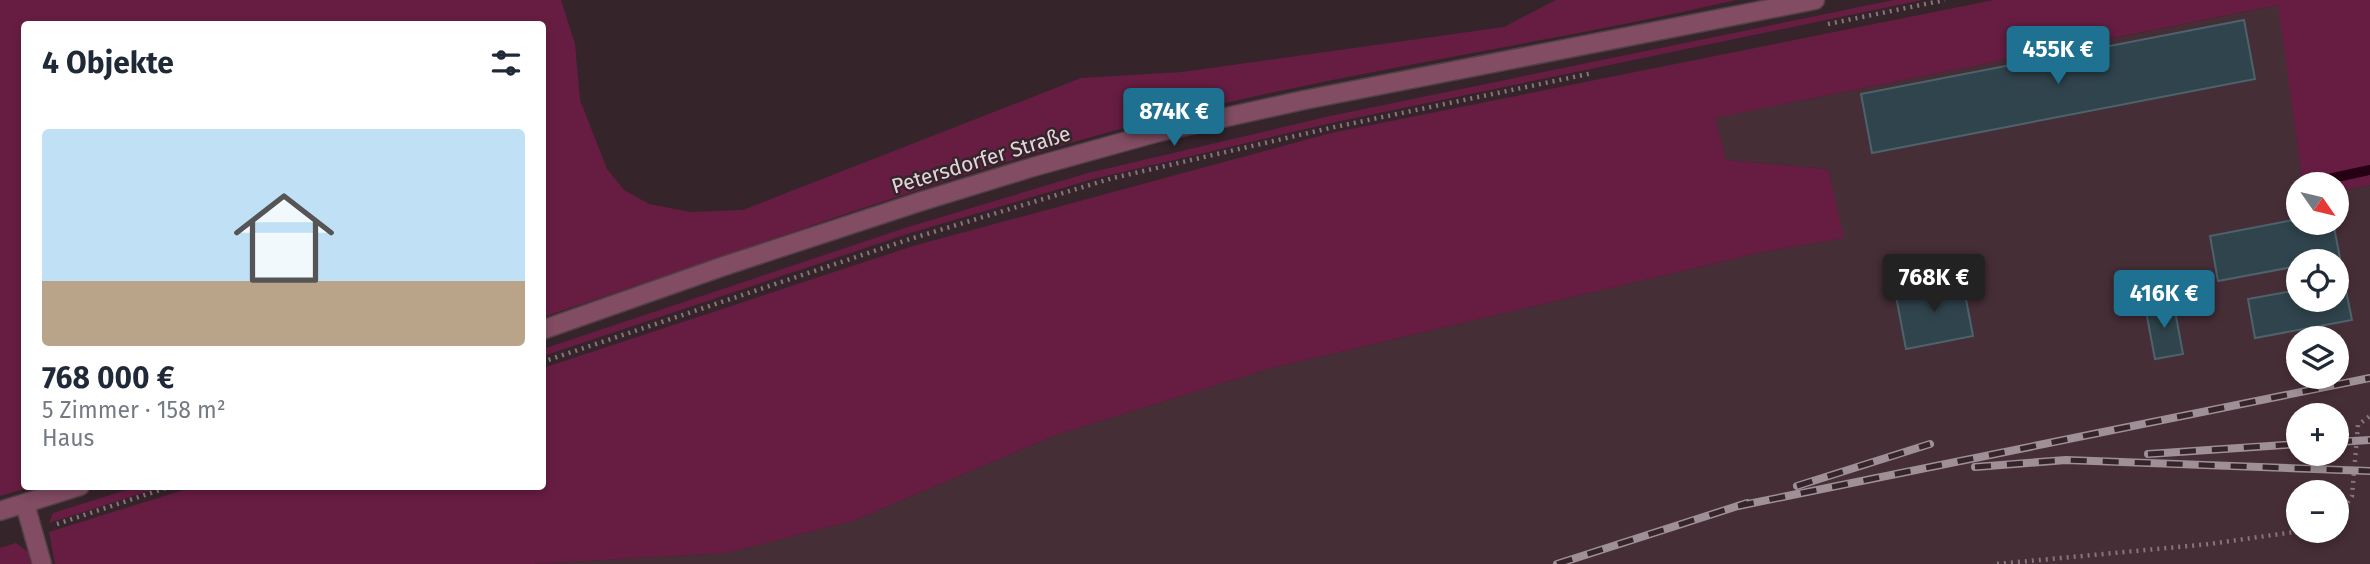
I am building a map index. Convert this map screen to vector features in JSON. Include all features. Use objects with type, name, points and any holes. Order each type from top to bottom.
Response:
[{"type":"street","name":"Petersdorfer Straße","points":[[546,329],[919,202],[1159,132],[1304,100],[1815,0]]},
{"type":"street","points":[[0,511],[68,490]]},
{"type":"street","points":[[25,504],[42,564]]},
{"type":"path","points":[[1823,25],[1945,0]]},
{"type":"path","points":[[546,361],[910,239],[1113,178],[1330,128],[1594,72]]},
{"type":"path","points":[[2349,500],[2352,496],[2358,425],[2370,416]]},
{"type":"path","points":[[33,532],[160,490]]},
{"type":"path","points":[[1997,564],[2210,544],[2286,533]]},
{"type":"shaded area","points":[[0,0],[561,0],[575,44],[580,100],[607,169],[624,190],[649,204],[690,212],[743,210],[1081,78],[1182,72],[1504,27],[1556,0],[1736,0],[1292,88],[1146,122],[918,190],[546,316],[546,21],[21,21],[21,490],[0,496]]},
{"type":"shaded area","points":[[1894,0],[1922,0],[1331,123],[1093,179],[910,233],[546,355],[546,348],[908,227],[1088,173],[1330,116]]},
{"type":"shaded area","points":[[1994,0],[2370,0],[2370,185],[2349,189],[2349,172],[2301,172],[2278,5],[1715,118],[1726,160],[1828,169],[1844,238],[1763,252],[1268,369],[1056,435],[853,521],[727,553],[532,564],[55,564],[49,532],[183,490],[546,490],[546,367],[913,246],[1331,133]]},
{"type":"shaded area","points":[[2279,5],[2301,172],[2286,172],[2286,235],[2349,235],[2349,189],[2370,185],[2370,564],[532,564],[727,553],[853,521],[1056,435],[1268,369],[1763,252],[1843,238],[1828,169],[1726,160],[1714,118]]},
{"type":"shaded area","points":[[126,490],[152,490],[49,523],[53,513]]},
{"type":"shaded area","points":[[16,543],[28,552],[31,564],[0,564],[0,548]]},
{"type":"building","points":[[2244,20],[2255,79],[1872,153],[1861,94]]},
{"type":"building","points":[[2286,221],[2286,235],[2336,235],[2338,249],[2286,249],[2286,268],[2218,281],[2210,236]]},
{"type":"building","points":[[1962,278],[1973,336],[1906,349],[1895,291]]},
{"type":"building","points":[[2286,292],[2286,312],[2349,312],[2349,305],[2352,320],[2320,326],[2286,326],[2286,332],[2255,338],[2248,299]]},
{"type":"building","points":[[2173,300],[2183,354],[2155,359],[2145,306]]},
{"type":"waterway","points":[[2349,175],[2370,170]]},
{"type":"railway","points":[[1738,506],[2370,378]]},
{"type":"railway","points":[[2349,441],[2370,440]]},
{"type":"railway","points":[[1797,486],[1930,444]]},
{"type":"railway","points":[[2148,454],[2286,445]]},
{"type":"railway","points":[[1975,467],[2066,460],[2370,471]]},
{"type":"railway","points":[[1557,564],[1747,503]]}]
